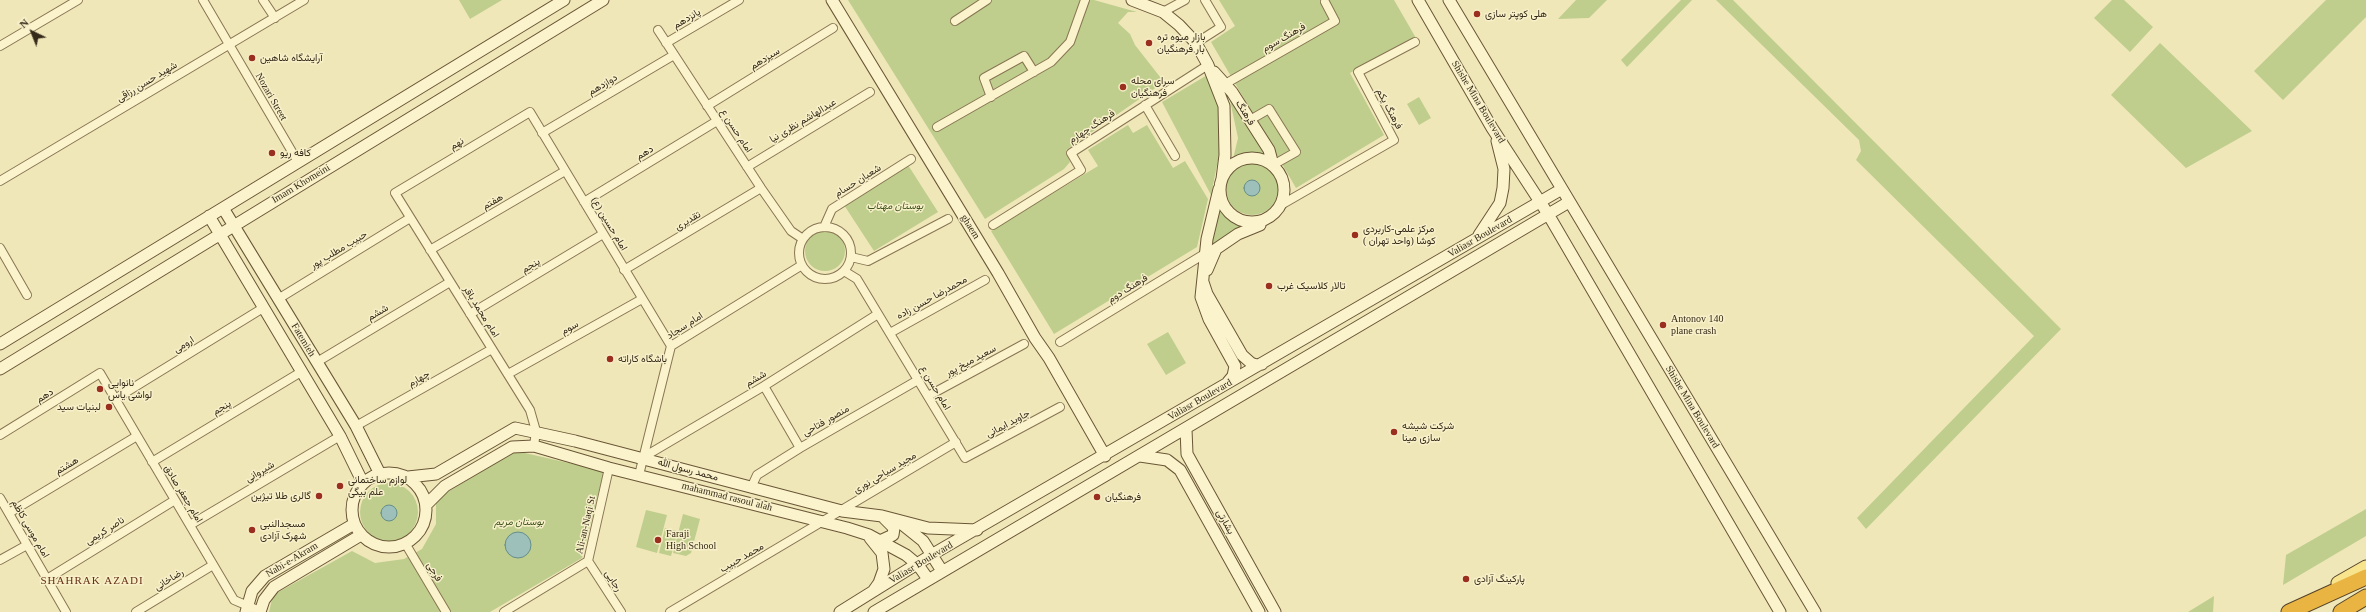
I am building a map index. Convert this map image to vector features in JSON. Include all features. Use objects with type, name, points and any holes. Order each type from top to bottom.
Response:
[{"type":"highway","points":[[2289,612],[2366,578]]},
{"type":"highway","points":[[2341,612],[2366,597]]},
{"type":"main road","points":[[2289,612],[2366,567]]},
{"type":"street","points":[[0,46],[78,0]]},
{"type":"street","name":"Nozari Street","points":[[203,0],[298,162]]},
{"type":"street","points":[[263,0],[275,18]]},
{"type":"street","name":"شهید حسن رزاقی","points":[[0,181],[304,0]]},
{"type":"street","name":"Imam Khomeini","points":[[0,344],[564,0]]},
{"type":"street","name":"Imam Khomeini","points":[[0,369],[233,225],[603,0]]},
{"type":"street","name":"پانزدهم","points":[[666,43],[739,0]]},
{"type":"street","name":"ghaem","points":[[832,0],[998,273],[1035,338],[1049,358],[1105,456]]},
{"type":"street","points":[[955,21],[987,0]]},
{"type":"street","points":[[937,127],[1051,62],[1070,42],[1085,0]]},
{"type":"street","name":"فرهنگ","points":[[1132,0],[1163,12],[1179,25],[1196,43],[1208,65],[1224,106],[1225,155],[1207,239],[1201,297],[1209,319],[1237,358]]},
{"type":"street","points":[[1163,12],[1185,0]]},
{"type":"street","points":[[1196,43],[1221,27],[1205,0]]},
{"type":"street","name":"Shishe Mina Boulevard","points":[[1418,0],[1492,128],[1548,214]]},
{"type":"street","points":[[1449,0],[1562,189]]},
{"type":"street","name":"فرهنگ سوم","points":[[1225,84],[1335,21],[1325,2]]},
{"type":"street","name":"سیزدهم","points":[[707,106],[833,28]]},
{"type":"street","name":"امام حسن ع","points":[[658,30],[761,188],[791,231],[803,239]]},
{"type":"street","name":"فرهنگ یکم","points":[[1281,205],[1394,140],[1358,72],[1415,42]]},
{"type":"street","name":"دوازدهم","points":[[542,133],[674,55]]},
{"type":"street","points":[[991,97],[984,78],[1024,56],[1034,72]]},
{"type":"street","name":"فرهنگ","points":[[1208,65],[1225,84],[1250,120],[1269,150],[1273,165]]},
{"type":"street","name":"فرهنگ چهارم","points":[[993,225],[1081,170],[1071,153],[1208,65]]},
{"type":"street","name":"عبدالهاشم نظری نیا","points":[[747,167],[870,92]]},
{"type":"street","points":[[1145,105],[1175,156]]},
{"type":"street","points":[[1250,120],[1269,109],[1296,152],[1273,165]]},
{"type":"street","name":"امام حسین (ع)","points":[[530,112],[671,346]]},
{"type":"street","name":"نهم","points":[[395,193],[530,112]]},
{"type":"street","name":"دهم","points":[[584,202],[717,121]]},
{"type":"street","points":[[1476,239],[1500,203],[1504,188],[1504,169],[1499,146],[1492,128]]},
{"type":"street","name":"فرهنگ","points":[[1268,219],[1252,222],[1236,219],[1228,212],[1222,203],[1220,184],[1234,163],[1254,157],[1273,165],[1280,173],[1284,184],[1285,194],[1281,205]]},
{"type":"street","name":"شعبان حسام","points":[[824,227],[832,209],[911,159]]},
{"type":"street","name":"هفتم","points":[[430,250],[565,171]]},
{"type":"street","name":"تقدیری","points":[[624,270],[761,188]]},
{"type":"street","name":"Valiasr Boulevard","points":[[840,612],[918,565],[933,554],[978,530],[1562,189]]},
{"type":"street","name":"Shishe Mina Boulevard","points":[[1562,189],[1815,612]]},
{"type":"street","name":"امام محمد باقر","points":[[395,193],[530,410],[536,431],[534,446]]},
{"type":"street","name":"Valiasr Boulevard","points":[[874,612],[1569,202]]},
{"type":"street","points":[[1202,279],[1216,249],[1238,234],[1258,226],[1268,219],[1281,205]]},
{"type":"street","name":"Fatemieh","points":[[223,208],[356,426],[380,474]]},
{"type":"street","points":[[1548,214],[1780,612]]},
{"type":"street","name":"Fatemieh","points":[[209,216],[340,436],[363,483]]},
{"type":"street","name":"حبیب مطلب پور","points":[[278,299],[410,218]]},
{"type":"street","points":[[851,257],[868,262],[948,219]]},
{"type":"street","points":[[824,227],[831,228],[845,236],[851,250],[851,257],[844,272],[830,279],[813,277],[802,265],[799,252],[803,239],[808,233],[824,227]]},
{"type":"street","name":"پنجم","points":[[470,314],[603,234]]},
{"type":"street","points":[[0,248],[27,295]]},
{"type":"street","name":"فرهنگ دوم","points":[[1060,342],[1206,253]]},
{"type":"street","name":"امام سجاد","points":[[639,475],[671,346],[802,265]]},
{"type":"street","name":"امام حسن ع","points":[[844,272],[857,279],[966,458]]},
{"type":"street","name":"محمدرضا حسن زاده","points":[[890,333],[984,280]]},
{"type":"street","name":"ششم","points":[[317,362],[450,282]]},
{"type":"street","name":"سوم","points":[[508,374],[642,299]]},
{"type":"street","name":"ارومی","points":[[115,399],[263,308]]},
{"type":"street","name":"ششم","points":[[642,458],[764,386],[878,314]]},
{"type":"street","name":"سعید میخ پور","points":[[928,396],[1024,344]]},
{"type":"street","name":"چهارم","points":[[356,426],[492,349]]},
{"type":"street","points":[[1220,389],[1233,376],[1237,358],[1256,365],[1262,364],[1260,367],[1262,373],[1270,377]]},
{"type":"street","name":"پنجم","points":[[152,462],[301,372]]},
{"type":"street","name":"دهم","points":[[0,435],[100,373]]},
{"type":"street","name":"امام جعفر صادق","points":[[100,373],[234,600],[247,609],[260,611]]},
{"type":"street","name":"منصور فتاحی","points":[[751,488],[757,475],[800,448],[918,380]]},
{"type":"street","points":[[1233,381],[1239,383],[1242,388],[1240,396]]},
{"type":"street","points":[[764,386],[800,448]]},
{"type":"street","name":"جاوید ایمانی","points":[[966,458],[1060,407]]},
{"type":"street","name":"محمد رسول الله","points":[[408,478],[436,474],[515,428],[536,431],[751,488],[842,510],[882,516],[928,528],[978,530]]},
{"type":"street","name":"بشارتی","points":[[1186,429],[1187,454],[1275,612]]},
{"type":"street","name":"هشتم","points":[[8,513],[137,436]]},
{"type":"street","name":"شیروانی","points":[[190,525],[340,436]]},
{"type":"street","name":"مجید سیاحی نوری","points":[[824,522],[956,442]]},
{"type":"street","points":[[426,505],[445,486],[512,447],[534,446]]},
{"type":"street","name":"mahammad rasoul alah","points":[[534,446],[609,468],[824,522],[869,535],[906,555],[918,565],[928,580]]},
{"type":"street","name":"بشارتی","points":[[1140,456],[1167,460],[1180,470],[1259,612]]},
{"type":"street","name":"Ali-an-Naqi St","points":[[504,612],[588,561],[609,468]]},
{"type":"street","points":[[380,474],[399,474],[408,478],[420,489],[426,505],[426,516],[422,527],[415,537],[405,543],[386,547],[373,543],[361,535],[354,524],[352,502],[363,483],[380,474]]},
{"type":"street","name":"امام موسی کاظم","points":[[0,498],[66,612]]},
{"type":"street","name":"ناصر کریمی","points":[[47,579],[175,500]]},
{"type":"street","points":[[882,516],[916,533],[933,554],[942,571]]},
{"type":"street","points":[[880,542],[893,535],[894,528],[882,516]]},
{"type":"street","name":"محمد حبیب","points":[[670,612],[824,522]]},
{"type":"street","name":"Nabi-e-Akram","points":[[247,609],[252,591],[265,576],[354,524]]},
{"type":"street","name":"Nabi-e-Akram","points":[[260,611],[264,600],[274,587],[361,535]]},
{"type":"street","points":[[869,535],[882,553],[884,569],[880,582],[870,594]]},
{"type":"street","name":"فرجی","points":[[405,543],[446,612]]},
{"type":"street","points":[[0,560],[27,545]]},
{"type":"street","name":"رجایی","points":[[588,561],[621,612]]},
{"type":"street","name":"رضاخانی","points":[[136,612],[213,565]]},
{"type":"green space","points":[[459,0],[502,0],[470,19]]},
{"type":"green space","points":[[848,0],[1094,0],[1137,12],[1128,12],[1118,23],[1130,34],[1135,45],[1164,82],[1066,150],[1070,162],[1064,169],[985,219]]},
{"type":"green space","points":[[1219,0],[1394,0],[1416,38],[1350,73],[1384,135],[1296,188],[1211,42],[1235,26]]},
{"type":"green space","points":[[1576,0],[1607,0],[1589,18],[1558,19]]},
{"type":"green space","points":[[1681,0],[1692,0],[1627,67],[1621,60]]},
{"type":"green space","points":[[1716,0],[1733,0],[2061,329],[1866,529],[1857,518],[2034,336],[1856,160],[1861,151],[1859,140]]},
{"type":"green space","points":[[2112,0],[2124,0],[2153,27],[2130,52],[2094,18]]},
{"type":"green space","points":[[2326,0],[2366,0],[2366,17],[2283,100],[2254,71]]},
{"type":"green space","points":[[2160,43],[2252,131],[2186,168],[2111,95]]},
{"type":"green space","points":[[1209,74],[1220,108],[1220,150],[1211,195],[1162,102]]},
{"type":"green space","points":[[1228,91],[1267,156],[1247,152],[1238,154],[1233,159],[1238,138]]},
{"type":"green space","points":[[1419,97],[1431,118],[1419,125],[1407,104]]},
{"type":"green space","points":[[1128,125],[1133,133],[1147,125],[1173,168],[1185,161],[1208,199],[1197,247],[1054,334],[991,231],[1098,166],[1088,150]]},
{"type":"green space","points":[[1247,163],[1257,163],[1271,170],[1278,184],[1278,194],[1271,208],[1257,215],[1247,215],[1237,211],[1230,204],[1226,194],[1226,184],[1230,174],[1237,167]]},
{"type":"green space","name":"بوستان مهتاب","points":[[908,165],[938,212],[874,251],[844,205]]},
{"type":"green space","points":[[1220,207],[1221,212],[1228,219],[1241,225],[1209,253]]},
{"type":"green space","points":[[829,231],[836,234],[842,240],[845,251],[844,259],[836,268],[829,271],[821,271],[814,268],[806,259],[805,247],[808,240],[817,232]]},
{"type":"green space","points":[[1168,332],[1186,363],[1166,375],[1147,344]]},
{"type":"green space","name":"بوستان مریم","points":[[516,451],[604,471],[582,558],[490,612],[269,612],[273,595],[352,551],[375,563],[404,559],[422,549],[436,524],[436,499]]},
{"type":"green space","points":[[389,483],[400,485],[410,491],[416,501],[418,512],[416,523],[410,533],[400,539],[389,541],[378,539],[368,533],[362,523],[360,512],[362,501],[368,491],[378,485]]},
{"type":"green space","points":[[2366,509],[2366,536],[2283,585],[2286,555]]},
{"type":"green space","points":[[646,510],[667,515],[657,553],[636,547]]},
{"type":"green space","points":[[683,514],[700,519],[691,553],[686,556],[673,553]]},
{"type":"green space","points":[[665,528],[678,531],[671,556],[659,553]]},
{"type":"green space","points":[[2214,596],[2213,612],[2188,612]]},
{"type":"water","points":[[1252,180],[1259,185],[1260,188],[1255,195],[1252,196],[1245,191],[1244,188],[1249,181]]},
{"type":"water","points":[[389,505],[395,507],[397,513],[395,519],[389,521],[383,519],[381,513],[383,507]]},
{"type":"water","points":[[518,532],[527,536],[531,545],[527,554],[518,558],[509,554],[505,545],[509,536]]},
{"type":"place","name":"هلی کوپتر سازی","points":[[1477,14]]},
{"type":"place","name":"بازار میوه تره بار فرهنگیان","points":[[1149,43]]},
{"type":"place","name":"آرایشگاه شاهین","points":[[252,58]]},
{"type":"place","name":"سرای محله فرهنگیان","points":[[1123,87]]},
{"type":"place","name":"کافه ریو","points":[[272,153]]},
{"type":"place","name":"مرکز علمی-کاربردی کوشا (واحد تهران )","points":[[1355,235]]},
{"type":"place","name":"تالار کلاسیک غرب","points":[[1269,286]]},
{"type":"place","name":"Antonov 140 plane crash","points":[[1663,325]]},
{"type":"place","name":"باشگاه کاراته","points":[[610,359]]},
{"type":"place","name":"نانوایی لواشی یاس","points":[[100,389]]},
{"type":"place","name":"لبنیات سید","points":[[109,407]]},
{"type":"place","name":"شرکت شیشه سازی مینا","points":[[1394,432]]},
{"type":"place","name":"لوازم ساختمانی علم بیگی","points":[[340,486]]},
{"type":"place","name":"گالری طلا تیژین","points":[[319,496]]},
{"type":"place","name":"فرهنگیان","points":[[1097,497]]},
{"type":"place","name":"مسجدالنبی شهرک آزادی","points":[[252,530]]},
{"type":"place","name":"Faraji High School","points":[[658,540]]},
{"type":"place","name":"پارکینگ آزادی","points":[[1466,579]]},
{"type":"district","name":"SHAHRAK AZADI","points":[[92,581]]}]
